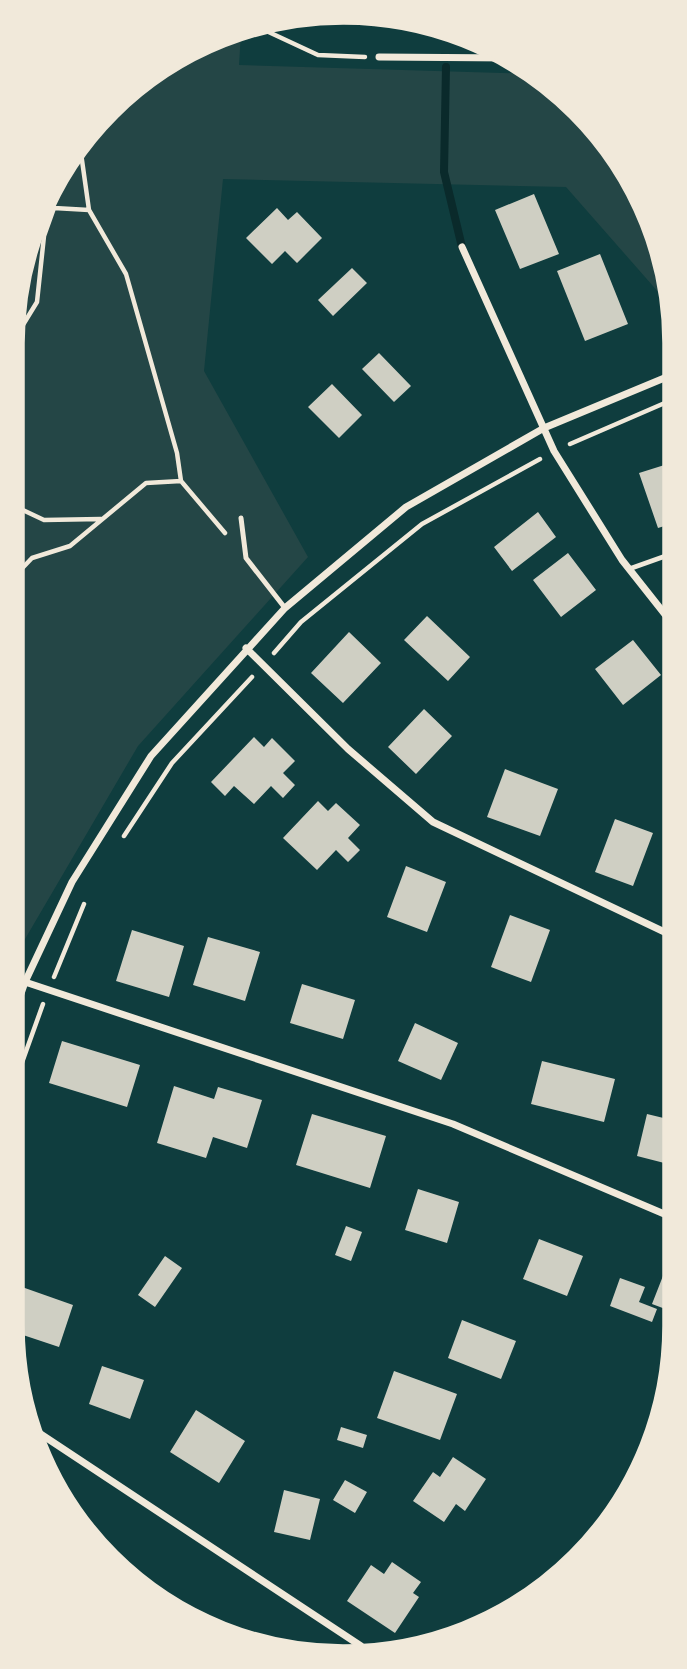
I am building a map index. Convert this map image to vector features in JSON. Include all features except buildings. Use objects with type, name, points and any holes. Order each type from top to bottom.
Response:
[{"type":"street","points":[[379,57],[488,58]]},
{"type":"street","points":[[462,247],[554,451],[629,569],[664,614]]},
{"type":"street","points":[[23,985],[72,882],[151,757],[246,648],[285,608],[406,507],[544,428],[664,378]]},
{"type":"street","points":[[246,648],[348,749],[433,822],[664,932]]},
{"type":"street","points":[[24,982],[453,1124],[664,1214]]},
{"type":"street","points":[[42,1435],[361,1646]]},
{"type":"lane","points":[[241,518],[246,558],[285,608]]},
{"type":"lane","points":[[629,569],[664,557]]},
{"type":"path","points":[[269,32],[318,55],[379,57]]},
{"type":"path","points":[[82,158],[89,210],[126,274],[177,453],[181,481],[246,558]]},
{"type":"path","points":[[23,325],[37,302],[44,236],[54,208],[89,210]]},
{"type":"path","points":[[23,567],[32,558],[70,546],[146,483],[181,481]]},
{"type":"path","points":[[23,510],[44,520],[102,519]]},
{"type":"shaded area","points":[[241,40],[239,65],[516,73],[555,102],[585,132],[610,165],[640,221],[661,295],[566,187],[223,179],[204,371],[308,557],[138,746],[23,942],[23,323],[29,281],[40,240],[66,183],[102,132],[132,102],[183,66]]},
{"type":"waterway","points":[[446,67],[444,172],[462,247]]}]
